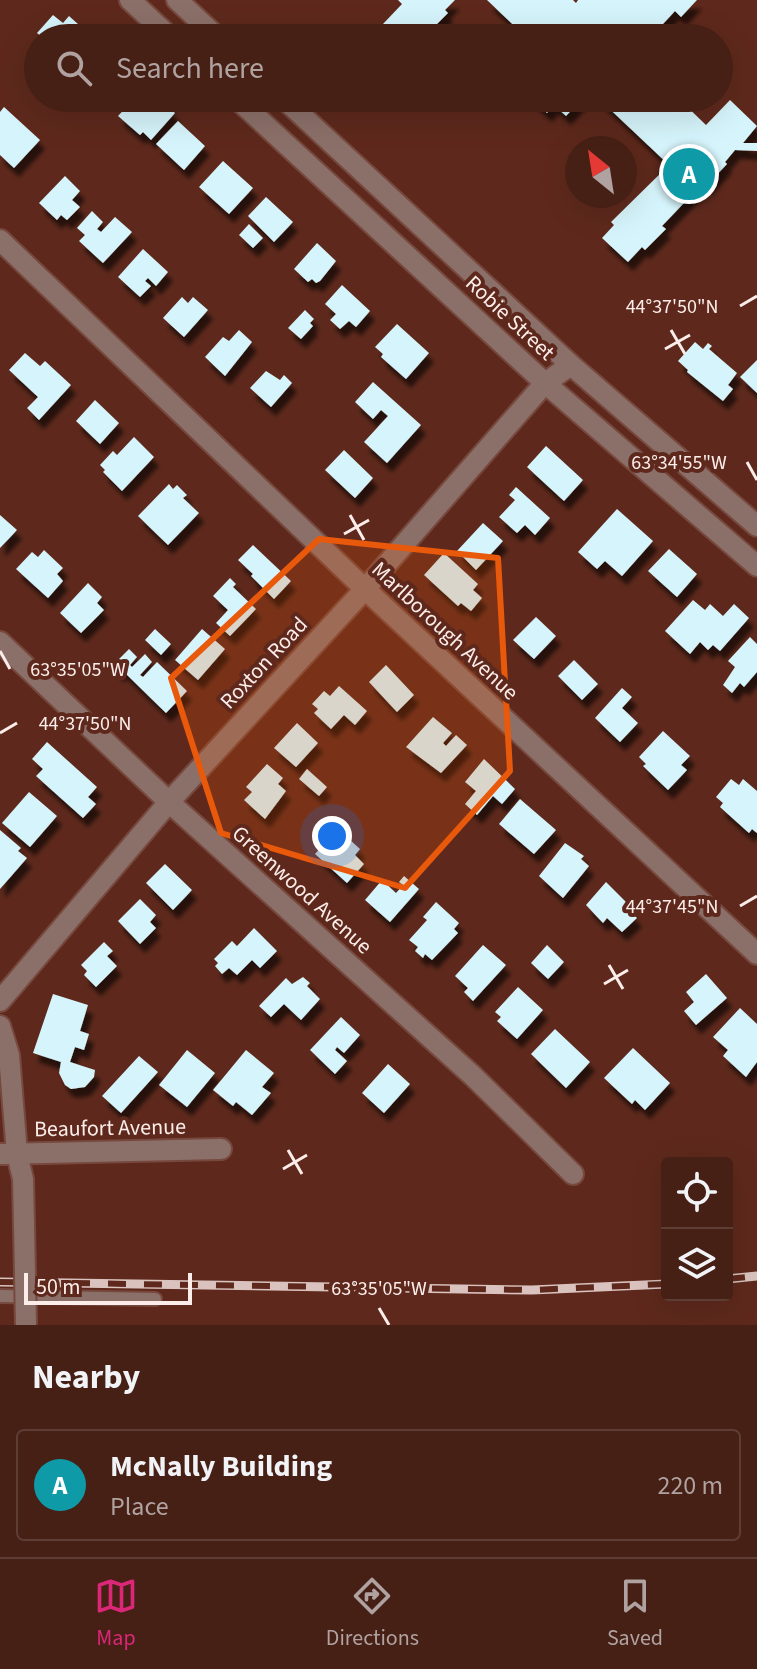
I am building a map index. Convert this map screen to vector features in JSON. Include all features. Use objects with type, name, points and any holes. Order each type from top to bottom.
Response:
[{"type":"street","points":[[130,0],[156,24]]},
{"type":"street","points":[[177,0],[203,24]]},
{"type":"street","name":"Robie Street","points":[[251,112],[545,383],[757,566]]},
{"type":"street","name":"Robie Street","points":[[298,112],[571,365],[757,526]]},
{"type":"street","name":"Marlborough Avenue","points":[[0,240],[365,589],[757,954]]},
{"type":"street","name":"Roxton Road","points":[[0,1001],[169,802],[365,589],[545,383],[571,365]]},
{"type":"street","name":"Greenwood Avenue","points":[[0,642],[169,802],[473,1076],[573,1174]]},
{"type":"street","points":[[0,1026],[9,1055],[8,1154],[23,1179],[26,1325]]},
{"type":"street","name":"Beaufort Avenue","points":[[8,1154],[221,1149]]},
{"type":"lane","points":[[0,1296],[155,1299]]},
{"type":"highlighted area","points":[[319,539],[498,558],[510,771],[405,888],[221,833],[171,678]]},
{"type":"building","points":[[398,0],[455,0],[437,24],[383,24],[402,4]]},
{"type":"building","points":[[487,0],[573,0],[576,3],[578,0],[697,0],[681,17],[675,11],[663,24],[512,24]]},
{"type":"building","points":[[53,15],[63,23],[69,16],[78,24],[45,24]]},
{"type":"building","points":[[733,103],[757,126],[743,143],[757,143],[757,151],[735,150],[725,162],[727,164],[706,186],[703,183],[662,226],[666,229],[628,262],[602,238],[614,225],[611,222],[625,208],[637,208],[637,196],[669,165],[613,112],[693,112],[706,125],[718,112],[733,112]]},
{"type":"building","points":[[4,107],[40,140],[14,168],[0,155],[0,112]]},
{"type":"building","points":[[122,112],[175,113],[151,140],[143,132],[140,135],[118,116]]},
{"type":"building","points":[[178,121],[205,146],[184,170],[156,144]]},
{"type":"building","points":[[223,161],[253,188],[229,214],[199,187]]},
{"type":"building","points":[[65,176],[80,191],[72,200],[80,207],[67,220],[61,215],[57,220],[39,203]]},
{"type":"building","points":[[266,197],[293,222],[274,242],[248,216]]},
{"type":"building","points":[[92,211],[103,222],[97,229],[101,232],[115,217],[132,232],[103,263],[79,241],[85,235],[77,228]]},
{"type":"building","points":[[249,224],[263,238],[253,248],[239,235]]},
{"type":"building","points":[[317,243],[336,261],[320,281],[316,283],[312,279],[308,282],[294,269]]},
{"type":"building","points":[[143,249],[168,272],[156,286],[148,278],[145,281],[151,286],[140,297],[118,277]]},
{"type":"building","points":[[342,285],[370,311],[356,327],[349,321],[340,329],[330,320],[336,314],[325,304]]},
{"type":"building","points":[[182,297],[188,303],[193,297],[208,310],[184,337],[163,318]]},
{"type":"building","points":[[305,310],[314,319],[310,323],[313,326],[301,339],[288,328]]},
{"type":"building","points":[[397,324],[429,353],[406,379],[381,357],[383,354],[375,347]]},
{"type":"building","points":[[239,330],[252,342],[225,376],[205,357],[223,337],[229,341]]},
{"type":"building","points":[[695,342],[703,349],[708,343],[712,346],[709,349],[737,373],[728,385],[733,389],[723,401],[678,361]]},
{"type":"building","points":[[25,353],[40,366],[45,361],[71,385],[39,420],[27,408],[38,397],[9,370]]},
{"type":"building","points":[[757,360],[757,393],[740,377]]},
{"type":"building","points":[[266,371],[280,380],[284,375],[292,383],[271,407],[250,388]]},
{"type":"building","points":[[373,382],[421,425],[387,463],[364,442],[388,416],[381,410],[373,419],[355,402]]},
{"type":"building","points":[[95,400],[119,423],[100,444],[76,421]]},
{"type":"building","points":[[134,437],[154,457],[122,491],[100,465],[113,451],[117,455]]},
{"type":"building","points":[[546,446],[583,480],[564,501],[527,467]]},
{"type":"building","points":[[344,450],[373,478],[355,498],[325,470]]},
{"type":"building","points":[[169,484],[173,489],[177,485],[187,495],[183,498],[199,513],[168,545],[138,516]]},
{"type":"building","points":[[516,487],[550,518],[535,535],[525,525],[517,533],[499,517],[515,500],[509,495]]},
{"type":"building","points":[[617,509],[653,541],[622,576],[605,561],[597,569],[578,552]]},
{"type":"building","points":[[0,515],[17,530],[0,548]]},
{"type":"building","points":[[483,523],[503,541],[476,570],[457,551]]},
{"type":"building","points":[[253,545],[291,581],[274,599],[238,560]]},
{"type":"building","points":[[669,549],[697,574],[677,597],[648,571]]},
{"type":"building","points":[[44,550],[63,568],[57,574],[63,581],[48,598],[16,569],[32,552],[38,557]]},
{"type":"building","points":[[444,553],[478,584],[473,590],[482,598],[471,611],[461,603],[458,606],[424,575]]},
{"type":"building","points":[[230,578],[236,584],[233,587],[256,609],[230,636],[216,623],[228,610],[213,596]]},
{"type":"building","points":[[88,583],[102,597],[97,603],[104,610],[81,633],[60,613]]},
{"type":"building","points":[[693,600],[705,610],[710,604],[723,616],[734,604],[749,618],[720,651],[713,645],[708,650],[700,642],[690,654],[665,631]]},
{"type":"building","points":[[536,617],[556,636],[534,659],[513,640]]},
{"type":"building","points":[[155,629],[171,644],[161,655],[145,640]]},
{"type":"building","points":[[202,629],[225,649],[198,680],[175,660]]},
{"type":"building","points":[[750,637],[757,644],[757,672],[744,687],[740,683],[732,693],[723,685],[735,667],[728,661]]},
{"type":"building","points":[[129,649],[137,657],[130,665],[132,667],[145,654],[152,662],[140,675],[143,677],[157,662],[187,691],[166,713],[122,670],[119,673],[115,669],[115,663]]},
{"type":"building","points":[[574,660],[598,684],[582,700],[558,676]]},
{"type":"building","points":[[386,665],[414,695],[397,712],[369,682]]},
{"type":"building","points":[[339,686],[367,711],[355,725],[344,715],[331,729],[314,713],[318,709],[312,704],[324,691],[330,696]]},
{"type":"building","points":[[622,688],[632,697],[622,708],[638,723],[620,742],[595,718]]},
{"type":"building","points":[[433,717],[452,733],[443,743],[446,746],[456,735],[467,745],[441,773],[406,747]]},
{"type":"building","points":[[297,723],[318,743],[296,767],[274,748]]},
{"type":"building","points":[[663,731],[690,756],[681,765],[687,770],[668,790],[643,766],[646,764],[639,757]]},
{"type":"building","points":[[47,742],[97,787],[88,797],[96,804],[83,818],[36,776],[43,769],[32,759]]},
{"type":"building","points":[[484,759],[515,789],[502,804],[493,796],[477,815],[465,804],[476,791],[465,782]]},
{"type":"building","points":[[267,764],[283,778],[278,784],[286,791],[265,819],[244,800],[252,792],[246,787]]},
{"type":"building","points":[[307,769],[327,787],[319,796],[299,779]]},
{"type":"building","points":[[731,779],[739,785],[743,779],[757,791],[757,833],[752,829],[749,833],[720,807],[723,803],[716,797]]},
{"type":"building","points":[[29,792],[57,816],[30,847],[2,823]]},
{"type":"building","points":[[520,799],[556,830],[534,854],[499,824]]},
{"type":"building","points":[[338,829],[360,849],[355,855],[364,864],[347,883],[315,854]]},
{"type":"building","points":[[0,830],[21,848],[18,851],[27,858],[0,889]]},
{"type":"building","points":[[565,843],[584,856],[581,859],[589,866],[563,898],[539,876]]},
{"type":"building","points":[[165,864],[192,890],[173,910],[146,883]]},
{"type":"building","points":[[404,876],[419,889],[390,922],[365,900],[382,880],[396,893],[403,885],[399,882]]},
{"type":"building","points":[[606,882],[631,907],[628,909],[637,918],[622,932],[607,918],[603,923],[586,905]]},
{"type":"building","points":[[140,899],[156,915],[150,922],[156,928],[140,944],[118,921]]},
{"type":"building","points":[[436,902],[459,923],[454,929],[458,933],[432,960],[425,954],[423,958],[415,951],[418,947],[409,940],[427,920],[423,917]]},
{"type":"building","points":[[254,928],[277,951],[260,968],[252,960],[237,975],[229,968],[222,974],[215,966],[218,963],[214,959],[232,941],[237,946]]},
{"type":"building","points":[[104,942],[113,951],[107,956],[117,966],[96,987],[84,975],[87,971],[81,965]]},
{"type":"building","points":[[483,945],[506,965],[473,1001],[464,992],[468,988],[455,976]]},
{"type":"building","points":[[547,945],[564,962],[548,979],[531,963]]},
{"type":"building","points":[[706,974],[727,998],[696,1025],[684,1011],[694,1002],[686,992]]},
{"type":"building","points":[[303,977],[320,999],[301,1020],[284,1004],[271,1017],[259,1006],[286,978],[292,984]]},
{"type":"building","points":[[518,987],[543,1010],[517,1039],[497,1021],[501,1017],[495,1012]]},
{"type":"building","points":[[53,994],[88,1005],[80,1031],[89,1034],[84,1050],[75,1047],[70,1062],[95,1070],[94,1077],[85,1087],[71,1089],[59,1073],[61,1062],[33,1053]]},
{"type":"building","points":[[740,1008],[757,1024],[757,1062],[746,1077],[723,1056],[728,1050],[713,1037]]},
{"type":"building","points":[[341,1017],[360,1035],[344,1053],[337,1047],[335,1050],[347,1061],[335,1074],[310,1050]]},
{"type":"building","points":[[555,1029],[590,1062],[566,1088],[531,1054]]},
{"type":"building","points":[[633,1048],[670,1083],[645,1110],[635,1100],[632,1104],[604,1078]]},
{"type":"building","points":[[187,1050],[215,1073],[187,1107],[159,1085]]},
{"type":"building","points":[[246,1050],[274,1073],[262,1087],[271,1093],[252,1115],[236,1102],[233,1106],[213,1090]]},
{"type":"building","points":[[139,1056],[158,1072],[121,1113],[102,1096]]},
{"type":"building","points":[[388,1064],[410,1084],[384,1113],[362,1093]]},
{"type":"railway","points":[[733,1278],[757,1276]]},
{"type":"railway","points":[[0,1282],[532,1290],[661,1284]]},
{"type":"place","name":"McNally Building","points":[[689,174]]}]
